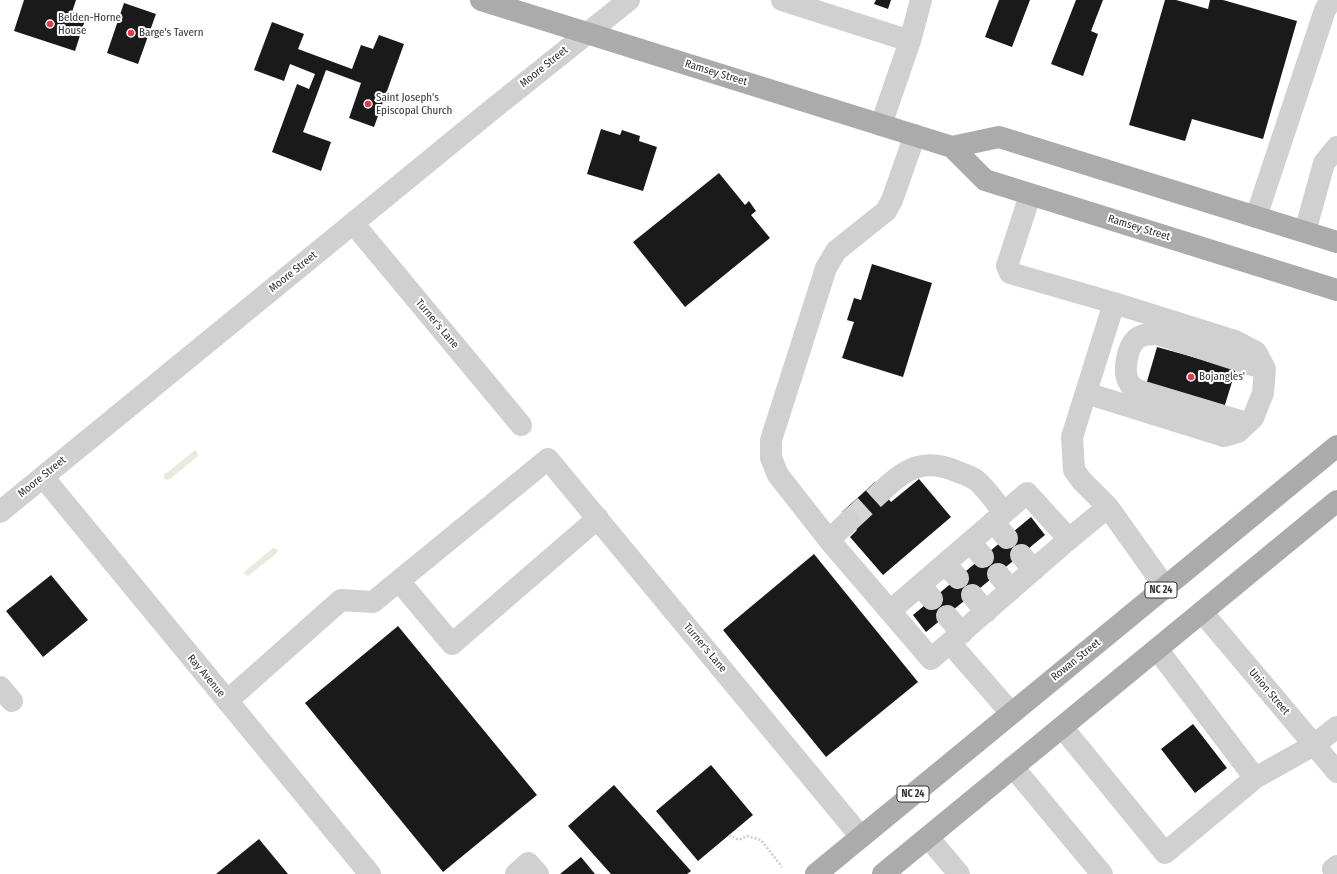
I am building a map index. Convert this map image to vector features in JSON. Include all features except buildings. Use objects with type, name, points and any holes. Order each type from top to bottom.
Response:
[{"type":"main road","name":"Ramsey Street","points":[[481,0],[952,147],[985,180],[1337,290]]},
{"type":"main road","name":"Ramsey Street","points":[[952,147],[999,137],[1337,242]]},
{"type":"main road","name":"Rowan Street","points":[[816,874],[1337,446]]},
{"type":"main road","points":[[882,874],[1337,501]]},
{"type":"street","name":"Moore Street","points":[[0,512],[353,223],[629,0]]},
{"type":"street","points":[[782,0],[910,41]]},
{"type":"street","points":[[881,125],[910,41],[922,0]]},
{"type":"street","points":[[1256,216],[1325,10],[1331,0]]},
{"type":"street","points":[[915,135],[892,200],[886,211],[836,251],[826,268],[771,440],[771,458],[778,475],[829,540],[931,659],[986,612],[1004,582],[1028,562],[1069,539],[1108,507]]},
{"type":"street","points":[[1305,232],[1324,163],[1337,147]]},
{"type":"street","points":[[1030,194],[1007,266],[1010,273],[1114,303],[1235,341],[1256,352],[1265,369],[1263,393],[1252,418],[1238,432],[1224,436],[1086,393]]},
{"type":"street","name":"Turner's Lane","points":[[353,223],[520,425]]},
{"type":"street","points":[[1114,303],[1072,437],[1074,470],[1082,481],[1108,507],[1165,587]]},
{"type":"street","points":[[1247,424],[1137,390],[1130,385],[1126,376],[1126,364],[1130,351],[1136,339],[1146,334],[1157,334],[1265,369]]},
{"type":"street","name":"Turner's Lane","points":[[399,581],[548,459],[861,837]]},
{"type":"street","points":[[882,491],[898,476],[916,467],[932,465],[950,469],[976,480],[1001,524]]},
{"type":"street","name":"Ray Avenue","points":[[43,477],[370,874]]},
{"type":"street","points":[[890,611],[926,592],[977,550],[1027,493],[1069,539]]},
{"type":"street","points":[[227,701],[341,600],[373,602],[399,581],[452,644],[598,518]]},
{"type":"street","points":[[829,540],[849,520]]},
{"type":"street","points":[[972,595],[986,612]]},
{"type":"street","name":"Union Street","points":[[1202,612],[1337,772]]},
{"type":"street","points":[[947,616],[956,638],[1011,713]]},
{"type":"street","points":[[1157,648],[1255,778]]},
{"type":"street","points":[[1062,727],[1165,853],[1255,778],[1314,745],[1337,727]]},
{"type":"street","points":[[1012,767],[1102,874]]},
{"type":"street","points":[[928,837],[959,874]]},
{"type":"street","points":[[516,874],[528,863],[538,874]]},
{"type":"path","points":[[729,836],[739,840],[747,836],[761,840],[782,867]]},
{"type":"shaded area","points":[[195,450],[197,452],[197,457],[170,479],[164,479],[164,475]]},
{"type":"shaded area","points":[[273,548],[277,549],[278,551],[276,554],[248,576],[244,574],[245,571]]},
{"type":"tunnel","points":[[849,521],[882,491]]},
{"type":"place","name":"Belden-Horne House","points":[[50,24]]},
{"type":"place","name":"Barge's Tavern","points":[[131,33]]},
{"type":"place","name":"Saint Joseph's Episcopal Church","points":[[368,104]]},
{"type":"place","name":"Bojangles'","points":[[1191,377]]}]
